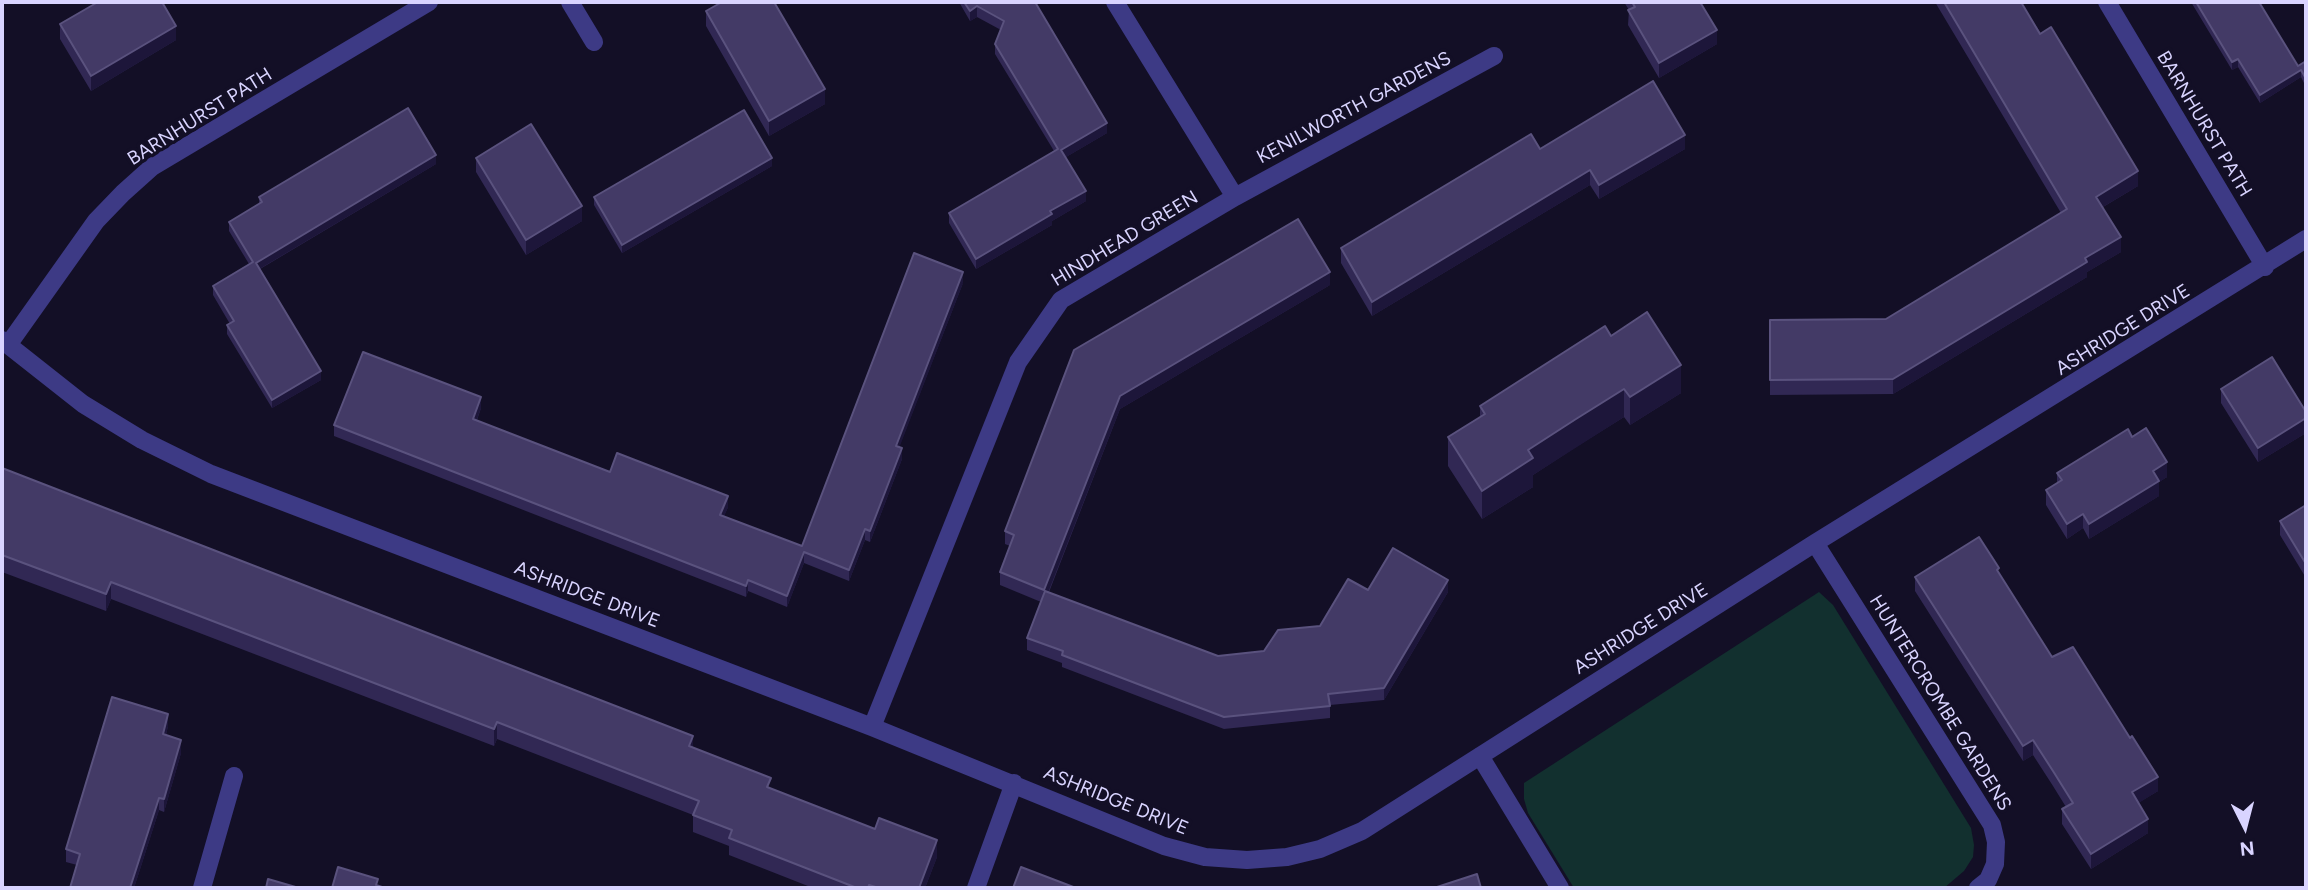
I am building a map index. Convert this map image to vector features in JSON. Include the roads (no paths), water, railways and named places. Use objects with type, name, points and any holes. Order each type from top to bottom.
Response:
[{"type":"street","name":"BARNHURST PATH","points":[[5,342],[96,221],[152,167],[429,2]]},
{"type":"street","points":[[570,2],[594,42]]},
{"type":"street","points":[[1115,2],[1235,197]]},
{"type":"street","name":"BARNHURST PATH","points":[[2107,2],[2265,267]]},
{"type":"street","name":"KENILWORTH GARDENS","points":[[1235,197],[1494,56]]},
{"type":"street","name":"HINDHEAD GREEN","points":[[872,727],[1018,362],[1061,300],[1235,197]]},
{"type":"street","name":"ASHRIDGE DRIVE","points":[[5,342],[83,404],[142,440],[211,474],[872,727],[1164,846],[1205,857],[1247,860],[1320,849],[1362,831],[1815,543],[2306,240]]},
{"type":"street","name":"HUNTERCROMBE GARDENS","points":[[1815,543],[1992,825],[1996,842],[1995,864],[1988,880],[1978,888]]},
{"type":"street","points":[[1480,756],[1560,888]]},
{"type":"street","points":[[202,888],[234,776]]},
{"type":"street","points":[[976,888],[1014,783]]}]
